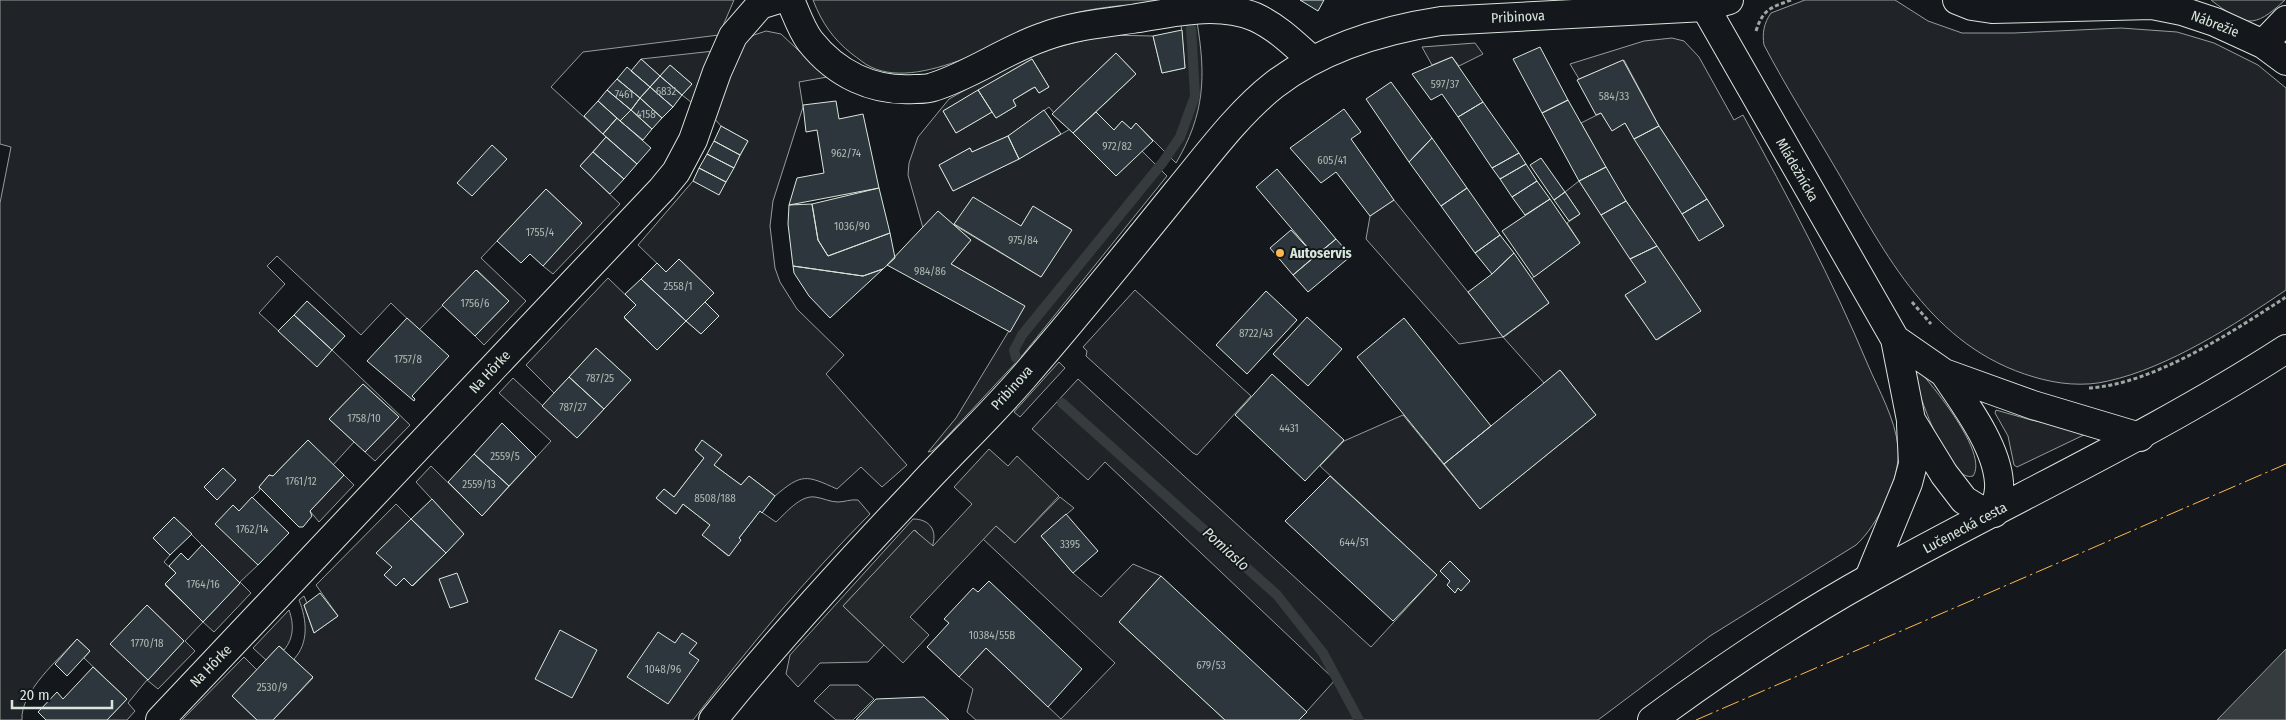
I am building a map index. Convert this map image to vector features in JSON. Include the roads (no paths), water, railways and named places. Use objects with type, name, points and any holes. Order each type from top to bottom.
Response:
[{"type":"street","name":"Na Hôrke","points":[[160,720],[662,189],[676,172],[694,140],[717,72],[733,36],[760,5],[776,0]]},
{"type":"street","points":[[790,0],[810,40],[829,60],[850,76],[864,82],[895,90],[932,88],[967,74],[1041,37],[1071,28],[1199,9],[1227,10],[1254,17],[1282,33],[1312,60]]},
{"type":"street","name":"Nábrežie","points":[[1958,0],[1983,9],[2152,5],[2182,11],[2214,22],[2263,44],[2286,61]]},
{"type":"street","name":"Pribinova","points":[[713,720],[775,644],[1022,379],[1236,123],[1272,86],[1312,60],[1360,40],[1397,29],[1441,21],[1712,2]]},
{"type":"street","name":"Mládežnícka","points":[[1712,2],[1894,339]]},
{"type":"street","points":[[2263,44],[2286,20]]},
{"type":"street","points":[[1894,339],[1944,373],[2034,405],[2140,437]]},
{"type":"street","points":[[1870,578],[1903,499],[1913,464],[1911,420],[1894,339]]},
{"type":"street","name":"Lučenecká cesta","points":[[1652,720],[1776,633],[1870,578],[2140,437],[2226,388],[2286,349]]},
{"type":"street","points":[[1911,420],[1944,474],[1964,500],[1977,508],[1994,513],[1999,481],[1991,454],[1980,426],[1944,373]]},
{"type":"waterway","name":"Pomiaslo","points":[[1016,358],[1014,350],[1022,335],[1163,162],[1180,137],[1195,96],[1191,28]]},
{"type":"waterway","name":"Pomiaslo","points":[[1062,403],[1277,595],[1323,653],[1359,720]]},
{"type":"place","name":"Autoservis","points":[[1280,253]]}]
